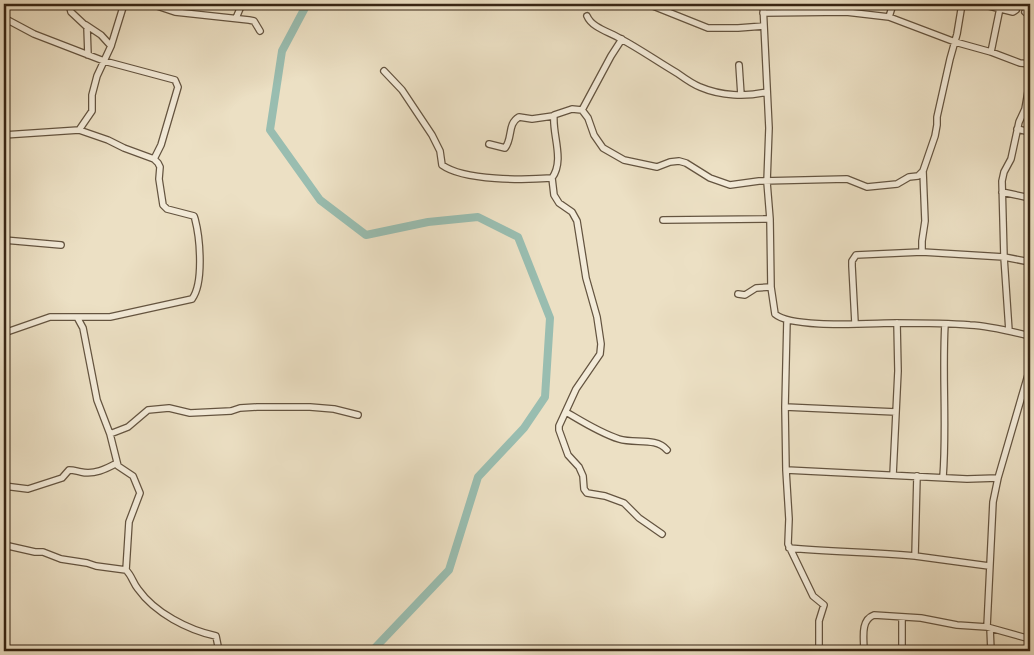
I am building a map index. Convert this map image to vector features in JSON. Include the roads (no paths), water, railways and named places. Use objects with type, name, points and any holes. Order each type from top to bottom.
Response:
[{"type":"street","points":[[68,4],[71,12],[101,35],[111,46]]},
{"type":"street","points":[[80,130],[92,111],[92,95],[111,46],[124,4]]},
{"type":"street","points":[[151,4],[176,12],[254,21],[260,31]]},
{"type":"street","points":[[236,18],[242,4]]},
{"type":"street","points":[[648,4],[708,28],[764,26]]},
{"type":"street","points":[[762,4],[769,128],[767,182],[770,219],[771,287],[775,314],[787,320],[826,324],[971,325],[1009,330],[1030,336]]},
{"type":"street","points":[[889,16],[893,4]]},
{"type":"street","points":[[922,252],[925,221],[923,171],[937,125],[937,117],[962,4]]},
{"type":"street","points":[[981,4],[1013,12],[1016,10]]},
{"type":"street","points":[[991,52],[1000,8]]},
{"type":"street","points":[[763,12],[846,12],[889,16],[955,42],[991,52],[1020,63],[1030,64]]},
{"type":"street","points":[[587,16],[594,25],[622,39],[699,87],[724,94],[755,95],[767,92]]},
{"type":"street","points":[[4,18],[34,34],[104,61],[173,79],[178,87],[162,140],[154,159]]},
{"type":"street","points":[[86,24],[88,55]]},
{"type":"street","points":[[582,110],[622,39]]},
{"type":"street","points":[[739,65],[741,95]]},
{"type":"street","points":[[384,71],[402,90],[431,132],[440,151],[444,167],[465,174],[490,177],[552,178]]},
{"type":"street","points":[[1009,330],[1002,192],[1004,172],[1011,159],[1017,129],[1025,108],[1030,80]]},
{"type":"street","points":[[582,110],[588,118],[594,136],[603,148],[624,160],[657,167],[679,161],[686,163],[710,178],[730,185],[760,181],[847,179],[867,187],[897,184],[908,177],[918,176],[923,171]]},
{"type":"street","points":[[489,144],[504,148],[509,142],[511,126],[519,117],[532,120],[553,116],[555,113],[582,110]]},
{"type":"street","points":[[553,116],[558,157],[558,166],[552,178],[554,195],[559,203],[572,212],[577,221],[586,278],[597,317],[602,344],[600,354],[578,385],[559,428],[568,455],[577,465],[583,476],[585,491],[589,494],[605,496],[624,503],[639,518],[662,534]]},
{"type":"street","points":[[1017,129],[1030,132]]},
{"type":"street","points":[[4,135],[80,130],[154,159],[160,167],[159,179],[163,205],[167,209],[194,216],[200,254],[195,296],[190,301],[110,317],[50,317],[4,333]]},
{"type":"street","points":[[1002,192],[1030,198]]},
{"type":"street","points":[[663,220],[770,219]]},
{"type":"street","points":[[4,240],[61,246]]},
{"type":"street","points":[[854,323],[852,266],[854,258],[862,254],[922,252],[1004,257],[1030,262]]},
{"type":"street","points":[[738,294],[745,295],[756,288],[771,287]]},
{"type":"street","points":[[77,317],[82,328],[97,400],[110,434],[117,463],[119,468],[128,471],[134,476],[140,493],[129,522],[126,570]]},
{"type":"street","points":[[787,320],[785,407],[788,538],[789,548],[813,596],[824,605],[819,621],[819,651]]},
{"type":"street","points":[[893,475],[898,371],[897,323]]},
{"type":"street","points":[[943,477],[945,324]]},
{"type":"street","points":[[991,651],[988,627],[993,502],[998,478],[1030,368]]},
{"type":"street","points":[[110,434],[128,427],[148,410],[169,408],[190,413],[231,411],[257,407],[310,407],[334,409],[358,415]]},
{"type":"street","points":[[785,407],[896,412]]},
{"type":"street","points":[[566,412],[584,424],[619,439],[637,442],[658,442],[668,450]]},
{"type":"street","points":[[4,486],[28,489],[62,478],[69,470],[84,473],[98,471],[117,463]]},
{"type":"street","points":[[786,470],[967,479],[998,478]]},
{"type":"street","points":[[915,556],[917,476]]},
{"type":"street","points":[[4,545],[43,552],[96,566],[126,570],[133,577],[139,591],[162,614],[199,631],[216,636],[219,651]]},
{"type":"street","points":[[789,548],[836,553],[882,553],[990,566]]},
{"type":"street","points":[[864,651],[865,624],[874,615],[921,618],[957,625],[988,627],[1030,639]]},
{"type":"street","points":[[902,617],[902,651]]},
{"type":"waterway","points":[[307,4],[282,51],[270,130],[320,200],[366,235],[428,222],[478,217],[518,237],[550,318],[545,397],[524,428],[478,477],[449,570],[372,651]]}]
